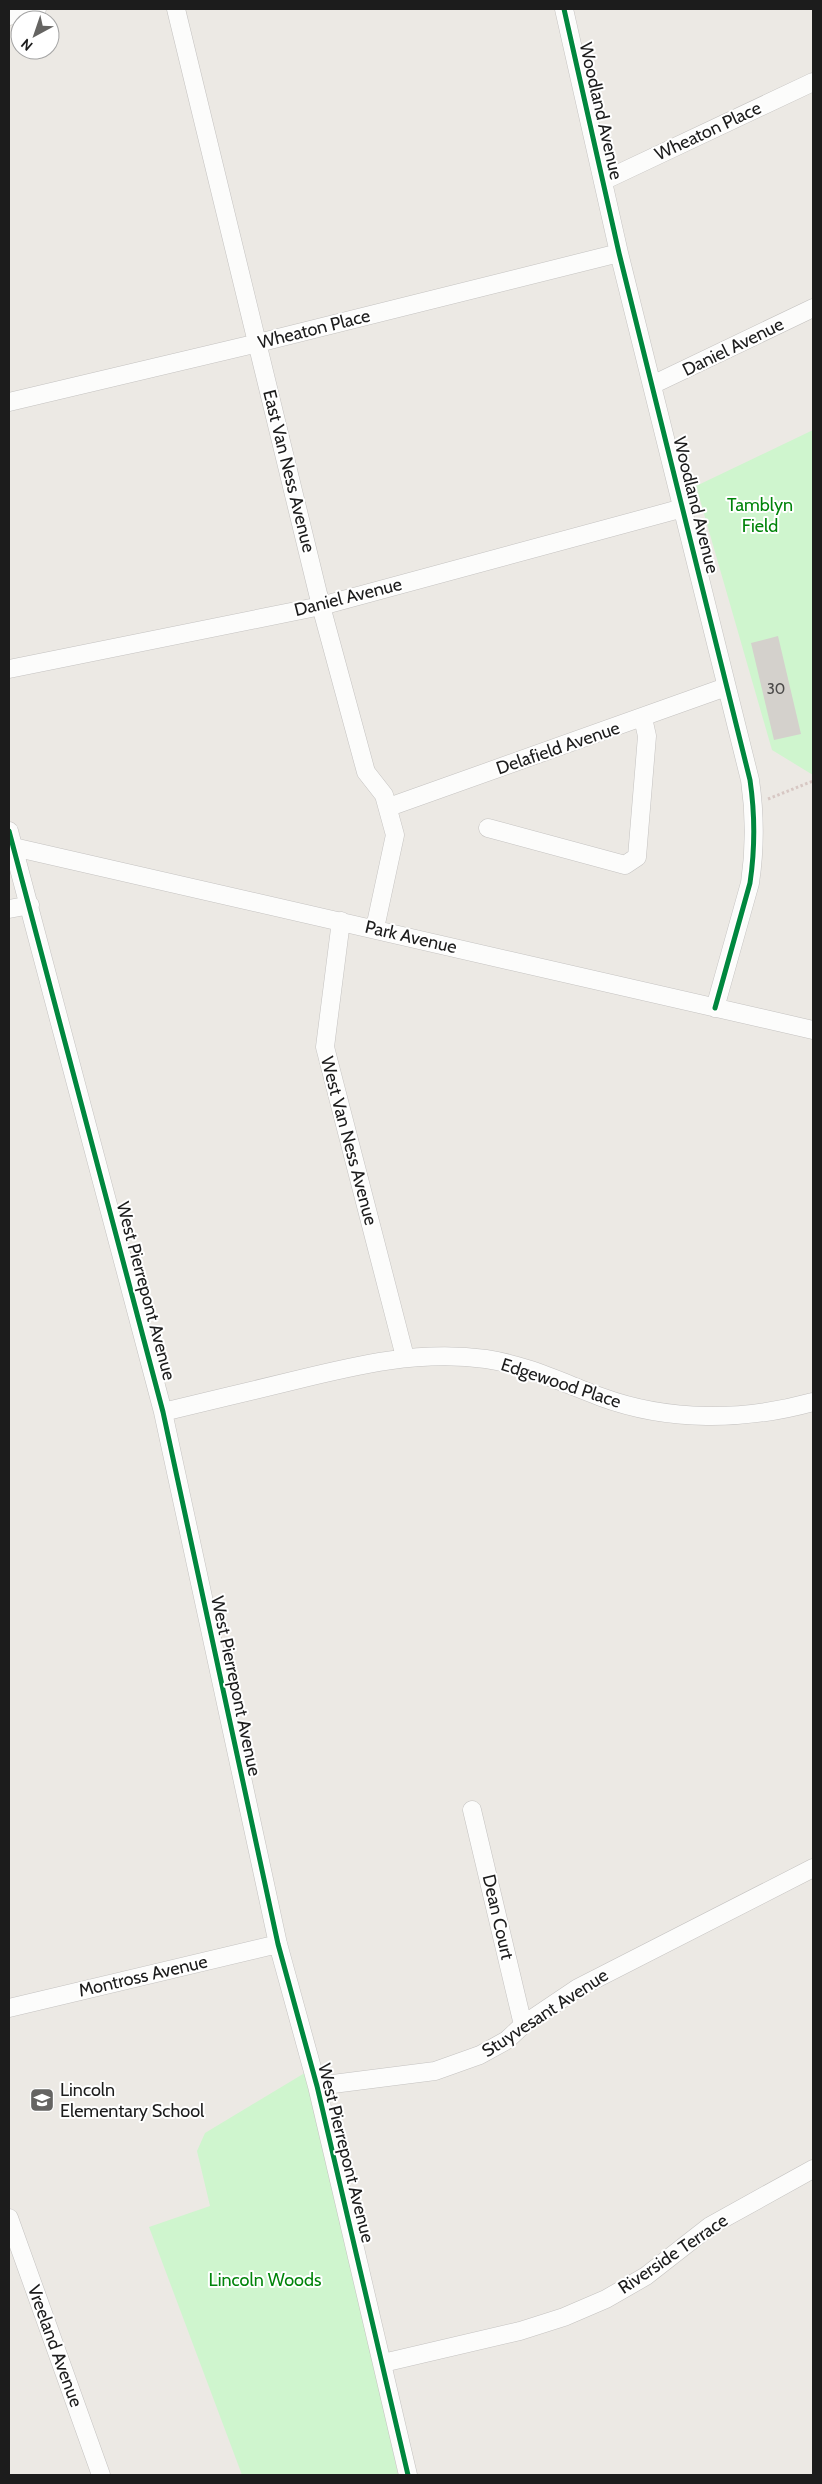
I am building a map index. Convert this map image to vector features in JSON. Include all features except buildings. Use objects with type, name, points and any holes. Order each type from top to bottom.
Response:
[{"type":"street","points":[[9,16],[37,9]]},
{"type":"street","name":"East Van Ness Avenue","points":[[176,9],[321,606],[366,772],[384,795],[389,807],[395,835],[375,928]]},
{"type":"street","name":"Woodland Avenue","points":[[564,9],[618,253],[750,780],[753,804],[753,864],[750,883],[715,1008]]},
{"type":"street","name":"Wheaton Place","points":[[603,181],[813,82]]},
{"type":"street","name":"Wheaton Place","points":[[9,402],[258,343],[618,253]]},
{"type":"street","name":"Daniel Avenue","points":[[652,385],[813,308]]},
{"type":"street","name":"Daniel Avenue","points":[[9,669],[321,606],[683,508]]},
{"type":"street","name":"Delafield Avenue","points":[[389,807],[726,688]]},
{"type":"street","points":[[488,828],[626,865],[637,857],[647,736],[643,718]]},
{"type":"street","name":"Park Avenue","points":[[10,841],[341,921],[813,1030]]},
{"type":"street","name":"West Pierrepont Avenue","points":[[10,841],[30,904],[163,1412],[278,1944],[317,2086],[408,2475]]},
{"type":"street","points":[[9,909],[30,904]]},
{"type":"street","name":"West Van Ness Avenue","points":[[341,921],[324,1047],[405,1357]]},
{"type":"street","name":"Edgewood Place","points":[[163,1412],[368,1362],[405,1357],[460,1357],[524,1367],[603,1398],[638,1408],[674,1414],[711,1417],[748,1415],[784,1410],[813,1402]]},
{"type":"street","name":"Dean Court","points":[[472,1810],[523,2025]]},
{"type":"street","name":"Stuyvesant Avenue","points":[[317,2086],[448,2068],[480,2055],[507,2040],[523,2025],[578,1988],[813,1868]]},
{"type":"street","name":"Montross Avenue","points":[[9,2008],[278,1944]]},
{"type":"street","name":"Riverside Terrace","points":[[382,2363],[520,2331],[564,2317],[606,2299],[654,2270],[710,2226],[813,2168]]},
{"type":"street","name":"Vreeland Avenue","points":[[9,2218],[101,2475]]},
{"type":"path","points":[[753,804],[813,781]]},
{"type":"green space","name":"Tamblyn Field","points":[[813,430],[813,775],[772,750],[696,486]]},
{"type":"green space","name":"Lincoln Woods","points":[[308,2071],[318,2098],[398,2475],[242,2475],[149,2227],[210,2206],[197,2151],[205,2133]]},
{"type":"cycle path","points":[[564,9],[619,253],[750,780],[754,832],[750,883],[715,1008]]},
{"type":"cycle path","points":[[9,831],[163,1412],[278,1944],[317,2086],[408,2475]]},
{"type":"place","name":"Lincoln Elementary School","points":[[42,2100]]}]
